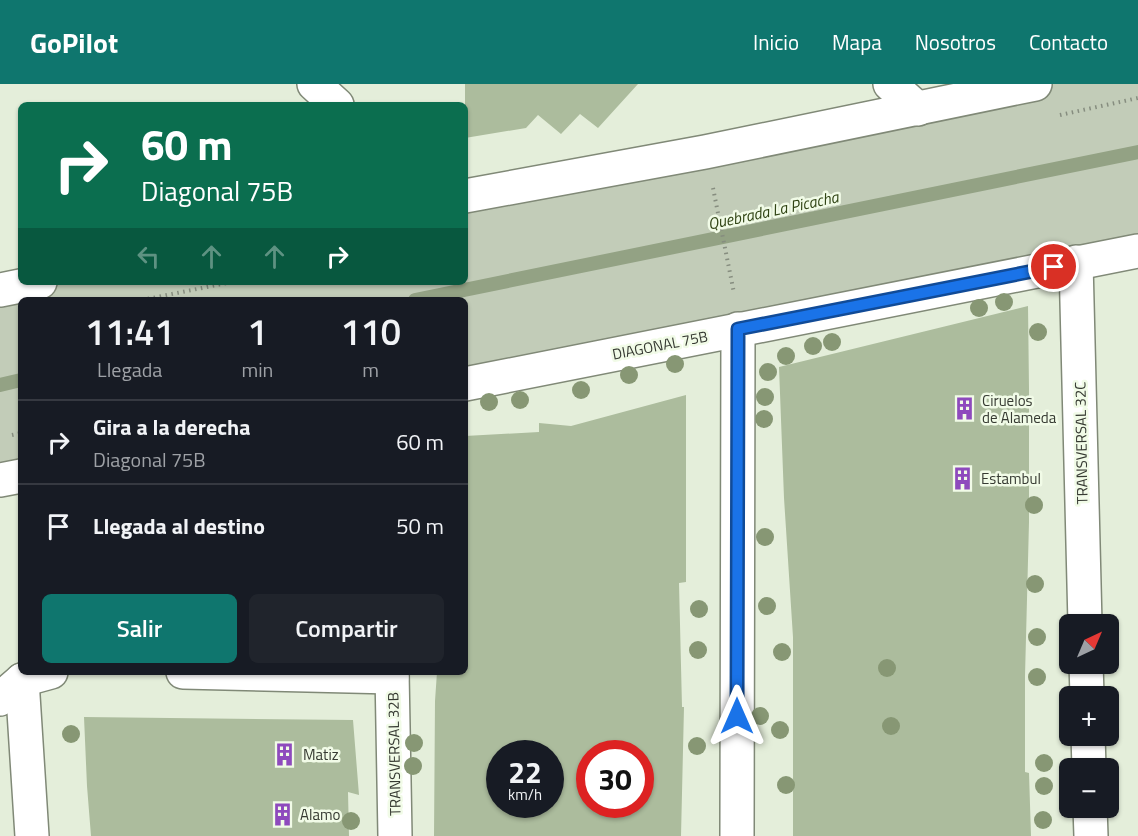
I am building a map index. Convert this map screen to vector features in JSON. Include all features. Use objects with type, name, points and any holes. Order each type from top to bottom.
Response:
[{"type":"street","points":[[314,84],[334,102]]},
{"type":"street","points":[[890,84],[918,109]]},
{"type":"street","points":[[468,195],[705,152],[1035,84]]},
{"type":"street","name":"DIAGONAL 75B","points":[[468,383],[1138,251]]},
{"type":"street","name":"TRANSVERSAL 32C","points":[[1076,262],[1085,614]]},
{"type":"street","points":[[0,290],[25,285]]},
{"type":"street","points":[[737,836],[738,329]]},
{"type":"street","points":[[0,480],[18,477]]},
{"type":"street","name":"TRANSVERSAL 32B","points":[[392,675],[395,836]]},
{"type":"street","points":[[24,684],[32,836]]},
{"type":"street","points":[[1090,818],[1090,836]]},
{"type":"path","points":[[716,200],[730,277]]},
{"type":"path","points":[[157,297],[217,285]]},
{"type":"green space","points":[[1038,84],[1138,84],[1138,251],[468,383],[468,297],[18,297],[18,477],[0,480],[0,290],[25,285],[468,285],[468,195]]},
{"type":"building","points":[[465,84],[638,84],[598,128],[580,114],[561,134],[538,115],[526,128],[468,138],[468,102],[465,102]]},
{"type":"building","points":[[1028,306],[1029,522],[1025,772],[1029,773],[1031,836],[793,836],[793,637],[779,367]]},
{"type":"building","points":[[686,395],[686,582],[679,583],[682,707],[684,707],[681,836],[434,836],[437,675],[468,675],[468,436],[539,432],[539,423],[571,426]]},
{"type":"building","points":[[84,717],[353,720],[359,795],[348,792],[349,836],[91,836]]},
{"type":"waterway","name":"Quebrada La Picacha","points":[[430,297],[1138,152]]},
{"type":"waterway","name":"Quebrada La Picacha","points":[[0,385],[18,381]]},
{"type":"place","name":"Ciruelos de Alameda","points":[[964,409]]},
{"type":"place","name":"Estambul","points":[[963,478]]},
{"type":"place","name":"Matiz","points":[[285,754]]},
{"type":"place","name":"Alamo","points":[[282,814]]},
{"type":"route","points":[[737,716],[738,329],[1054,267]]}]
